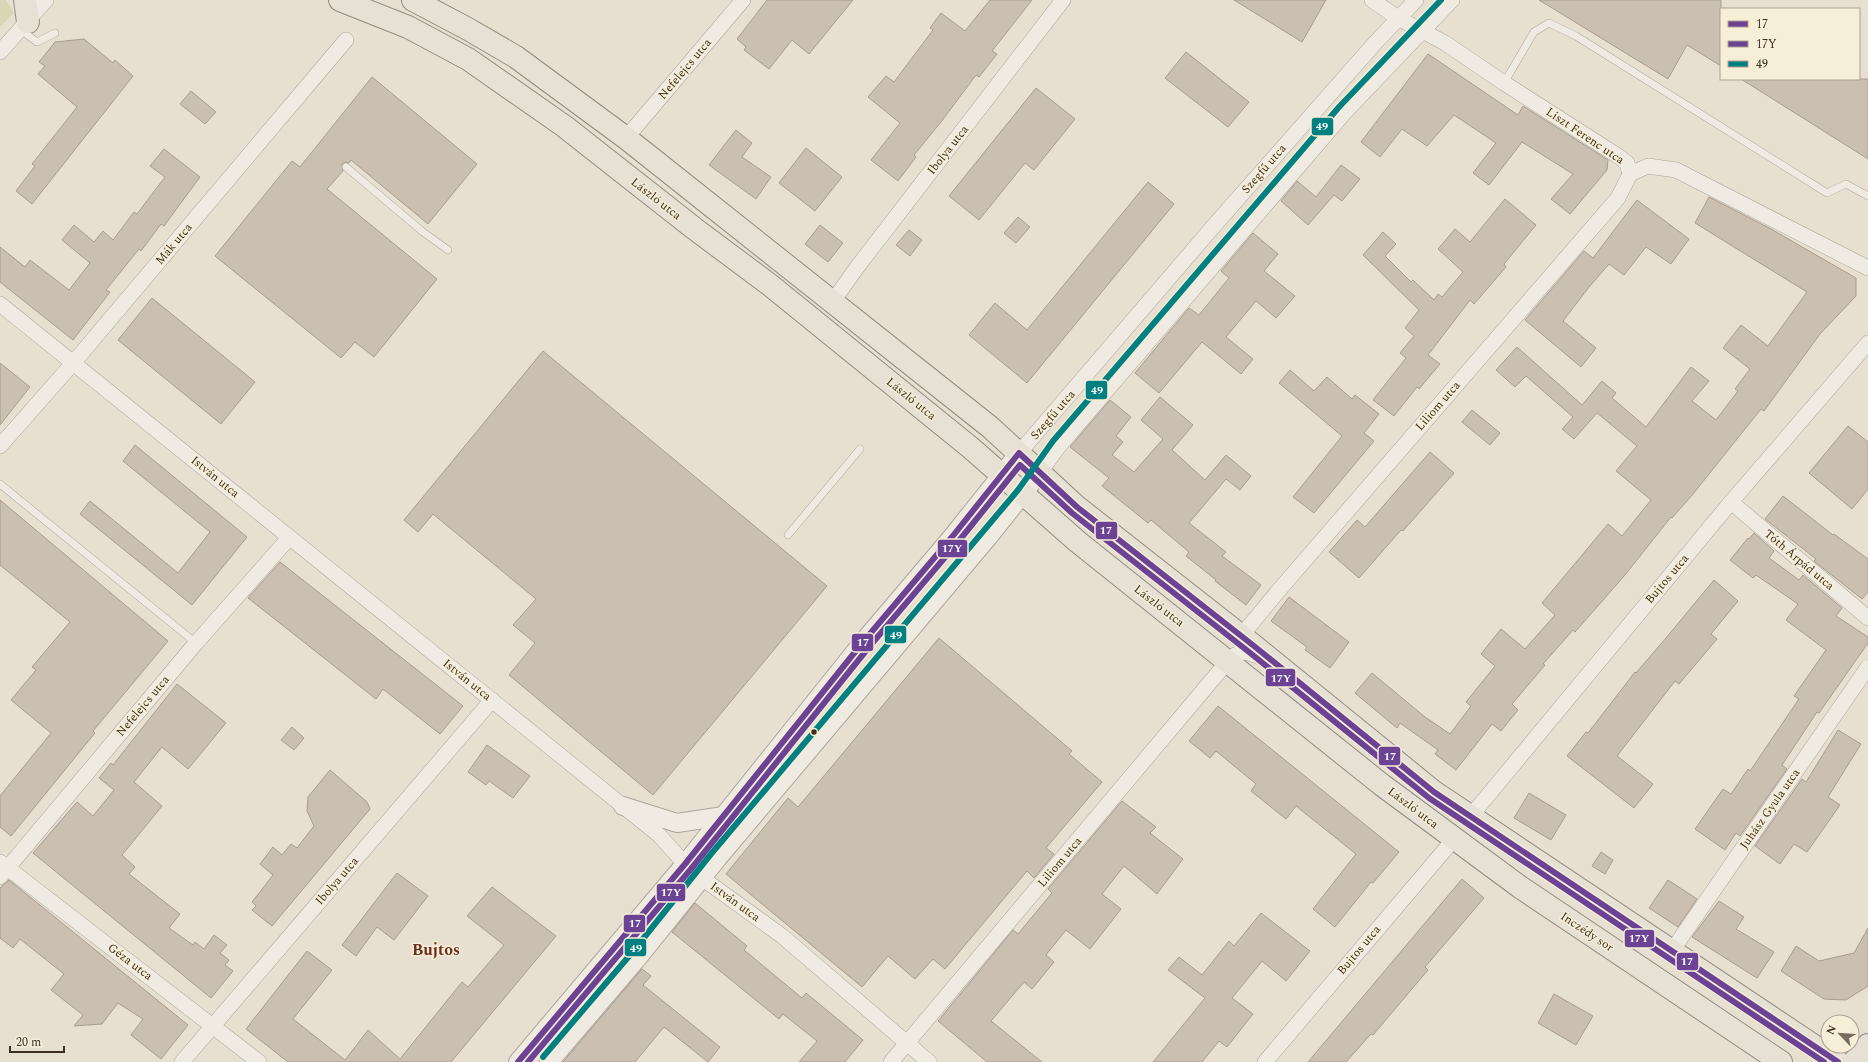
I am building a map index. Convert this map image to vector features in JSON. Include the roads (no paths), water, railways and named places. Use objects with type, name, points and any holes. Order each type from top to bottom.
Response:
[{"type":"main road","points":[[25,0],[25,26]]},
{"type":"main road","name":"László utca","points":[[340,0],[408,27],[468,59],[558,122],[695,229],[770,285],[1002,475],[1078,542],[1228,660],[1382,785],[1454,839]]},
{"type":"main road","name":"László utca","points":[[413,0],[468,29],[516,57],[626,138],[990,427],[1077,507],[1241,636],[1434,792],[1470,818]]},
{"type":"main road","points":[[1470,818],[1838,1062]]},
{"type":"main road","name":"Inczédy sor","points":[[1454,839],[1520,887],[1781,1062]]},
{"type":"main road","points":[[1854,1062],[1868,1045]]},
{"type":"street","points":[[0,52],[25,26],[46,0]]},
{"type":"street","name":"Nefelejcs utca","points":[[626,138],[743,0]]},
{"type":"street","name":"Ibolya utca","points":[[833,301],[858,266],[1063,0]]},
{"type":"street","name":"Liszt Ferenc utca","points":[[1372,0],[1398,18],[1445,43],[1504,83],[1618,156],[1627,163],[1630,174],[1648,166],[1676,170],[1868,268]]},
{"type":"street","name":"Szegfű utca","points":[[518,1062],[685,864],[863,642],[1019,453],[1217,222],[1398,18],[1416,0]]},
{"type":"street","name":"Szegfű utca","points":[[549,1062],[1024,495],[1059,446],[1345,112],[1452,0]]},
{"type":"street","name":"Mák utca","points":[[0,446],[74,362],[346,40]]},
{"type":"street","name":"Liliom utca","points":[[1241,636],[1285,583],[1618,198],[1630,174]]},
{"type":"street","name":"István utca","points":[[0,304],[74,362],[289,538],[659,834],[685,864],[782,936],[929,1062]]},
{"type":"street","name":"Bujtos utca","points":[[1470,818],[1730,502],[1868,343]]},
{"type":"street","name":"Tóth Árpád utca","points":[[1730,502],[1868,618]]},
{"type":"street","name":"Nefelejcs utca","points":[[3,869],[196,643],[289,538]]},
{"type":"street","points":[[1228,660],[1235,653],[1243,652],[1273,662]]},
{"type":"street","name":"Liliom utca","points":[[891,1062],[1228,660]]},
{"type":"street","name":"Juhász Gyula utca","points":[[1671,952],[1868,667]]},
{"type":"street","name":"Ibolya utca","points":[[182,1062],[492,700]]},
{"type":"street","points":[[623,806],[677,823],[724,816]]},
{"type":"street","name":"Bujtos utca","points":[[1265,1062],[1454,839]]},
{"type":"street","name":"Géza utca","points":[[3,869],[213,1025],[259,1062]]},
{"type":"lane","points":[[1504,83],[1534,32],[1549,23],[1576,36],[1827,193],[1846,184],[1868,196]]},
{"type":"lane","points":[[25,26],[37,42],[55,33]]},
{"type":"lane","points":[[346,167],[423,232],[448,250]]},
{"type":"lane","points":[[788,535],[860,449]]},
{"type":"lane","points":[[0,484],[196,643]]},
{"type":"district","name":"Bujtos","points":[[436,950]]}]
